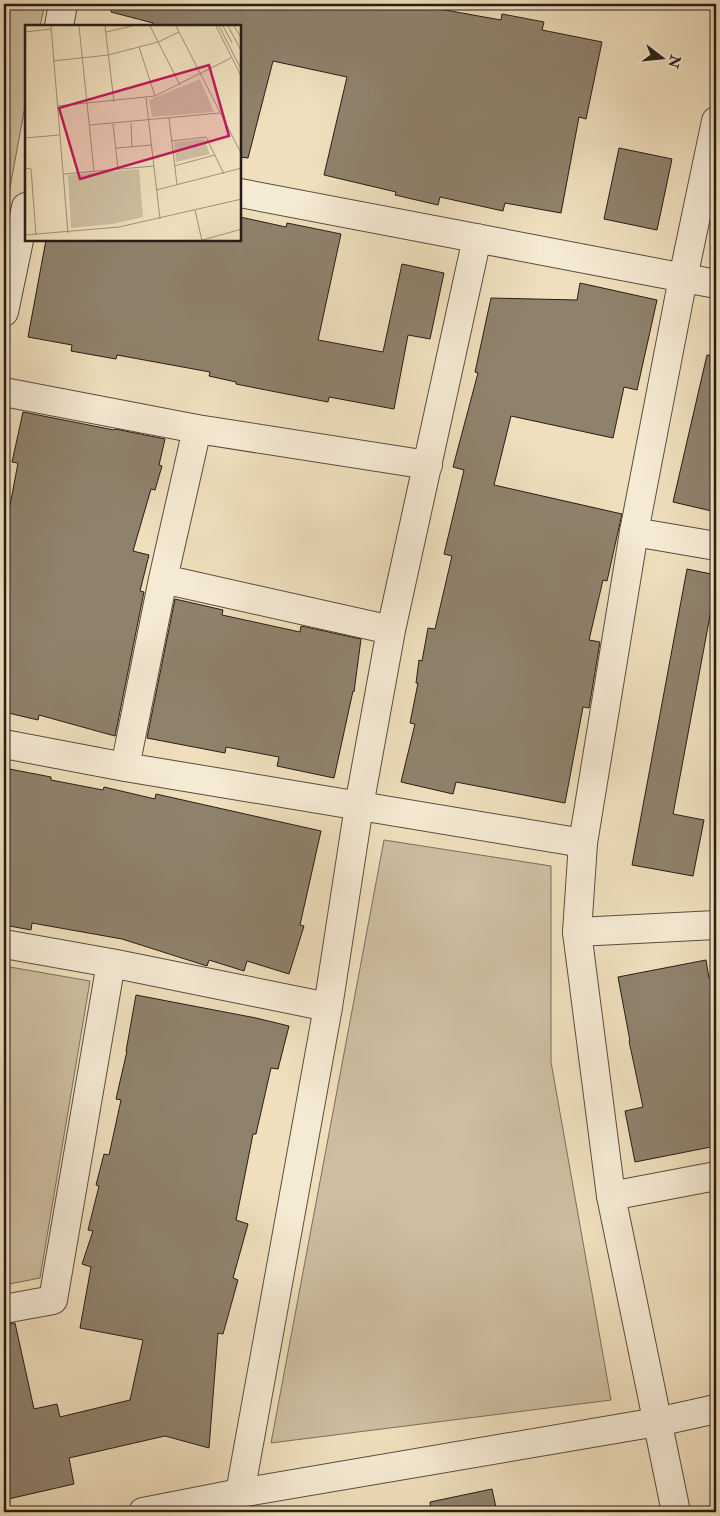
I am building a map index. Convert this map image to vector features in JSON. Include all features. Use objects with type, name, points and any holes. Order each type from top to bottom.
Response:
[{"type":"street","points":[[59,25],[63,4]]},
{"type":"street","points":[[676,1512],[611,1196],[577,932],[583,843],[634,532],[683,278],[716,121]]},
{"type":"street","points":[[241,193],[716,284]]},
{"type":"street","points":[[4,312],[25,211]]},
{"type":"street","points":[[240,1493],[328,1007],[360,806],[391,630],[478,238]]},
{"type":"street","points":[[4,392],[197,429],[428,465]]},
{"type":"street","points":[[125,767],[163,579],[197,429]]},
{"type":"street","points":[[634,532],[716,546]]},
{"type":"street","points":[[163,579],[391,630]]},
{"type":"street","points":[[4,744],[125,767],[583,843]]},
{"type":"street","points":[[577,932],[716,925]]},
{"type":"street","points":[[4,944],[111,963],[328,1007]]},
{"type":"street","points":[[4,1310],[53,1300],[111,963]]},
{"type":"street","points":[[611,1196],[716,1176]]},
{"type":"street","points":[[143,1512],[240,1493],[657,1422],[716,1410]]},
{"type":"shaded area","points":[[4,4],[45,4],[40,25],[25,25],[25,106],[4,220]]},
{"type":"shaded area","points":[[384,840],[551,866],[551,1062],[611,1400],[271,1443]]},
{"type":"shaded area","points":[[4,966],[90,981],[40,1278],[4,1285]]},
{"type":"building","points":[[112,4],[417,4],[501,20],[502,14],[544,22],[542,30],[602,42],[586,119],[579,117],[561,213],[505,203],[503,211],[440,197],[438,205],[395,195],[396,192],[324,175],[347,77],[273,61],[248,158],[241,157],[241,25],[152,25],[153,23],[111,12]]},
{"type":"building","points":[[619,148],[672,159],[657,230],[604,219]]},
{"type":"building","points":[[241,217],[286,227],[287,223],[341,234],[318,340],[383,352],[402,264],[444,273],[430,339],[408,335],[394,409],[329,397],[328,402],[261,389],[209,376],[210,372],[117,355],[116,359],[71,351],[72,345],[28,337],[46,241],[241,241]]},
{"type":"building","points":[[580,283],[657,300],[637,390],[624,387],[613,438],[511,416],[494,485],[622,514],[607,581],[603,580],[589,640],[600,642],[589,708],[583,707],[565,803],[456,782],[453,794],[401,782],[415,724],[410,723],[418,683],[416,683],[419,660],[422,661],[428,628],[435,629],[452,556],[444,554],[464,470],[453,467],[478,373],[475,372],[491,298],[577,300]]},
{"type":"building","points":[[707,355],[716,356],[716,512],[673,502]]},
{"type":"building","points":[[23,412],[165,439],[159,465],[162,466],[155,490],[151,489],[133,551],[149,555],[140,591],[144,592],[115,736],[39,715],[38,720],[4,712],[4,537],[18,463],[12,462]]},
{"type":"building","points":[[687,569],[716,575],[716,606],[712,605],[673,814],[704,820],[693,876],[632,865]]},
{"type":"building","points":[[175,599],[223,610],[222,615],[300,632],[301,626],[361,639],[354,692],[334,778],[277,766],[279,757],[226,747],[225,753],[147,738]]},
{"type":"building","points":[[4,768],[51,777],[51,780],[103,790],[104,787],[155,799],[156,794],[321,831],[300,925],[304,926],[289,974],[247,961],[244,971],[209,960],[207,966],[122,939],[32,923],[31,930],[4,925]]},
{"type":"building","points":[[706,960],[709,978],[716,977],[716,1146],[635,1162],[625,1111],[643,1107],[618,977]]},
{"type":"building","points":[[136,995],[289,1026],[278,1069],[271,1068],[256,1134],[253,1134],[236,1220],[248,1224],[233,1278],[238,1280],[223,1334],[218,1333],[209,1448],[165,1436],[69,1458],[74,1484],[4,1500],[4,1324],[15,1323],[34,1409],[57,1404],[60,1417],[130,1400],[143,1340],[80,1328],[91,1267],[82,1264],[93,1231],[88,1230],[99,1186],[96,1185],[104,1154],[109,1155],[121,1100],[116,1099],[127,1051]]},
{"type":"building","points":[[492,1489],[497,1512],[431,1512],[430,1502]]}]
